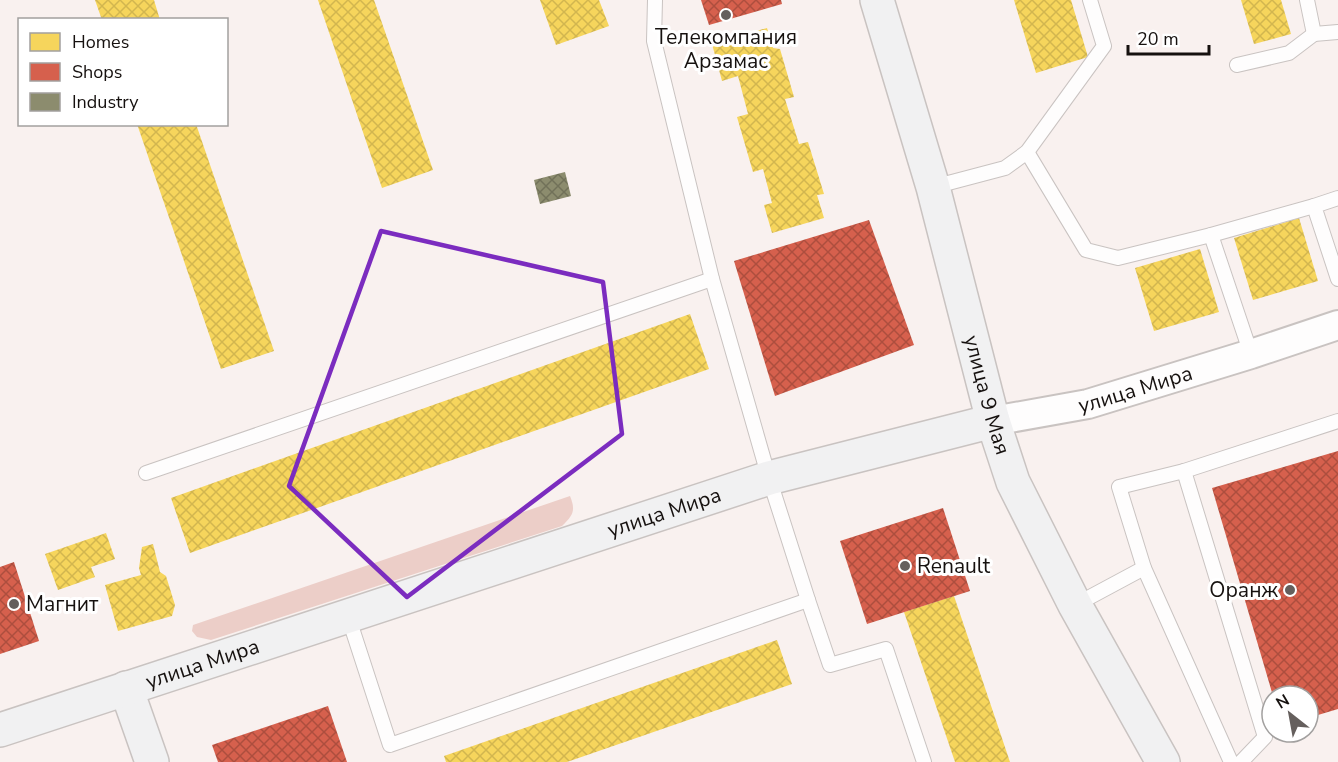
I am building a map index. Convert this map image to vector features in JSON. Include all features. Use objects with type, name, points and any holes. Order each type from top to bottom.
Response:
[{"type":"street","name":"улица 9 Мая","points":[[877,0],[933,187],[993,421],[1013,482],[1075,604],[1163,762]]},
{"type":"street","name":"улица Мира","points":[[0,730],[769,478],[993,421],[1088,404],[1338,325]]},
{"type":"street","points":[[126,688],[152,762]]},
{"type":"lane","points":[[655,0],[654,42],[712,279],[769,478],[830,666],[886,649],[924,762]]},
{"type":"lane","points":[[933,187],[1005,168],[1027,152],[1104,46],[1090,0]]},
{"type":"lane","points":[[1307,0],[1314,34]]},
{"type":"lane","points":[[1237,65],[1289,53],[1314,34],[1338,32]]},
{"type":"lane","points":[[1027,152],[1086,249],[1118,258],[1211,235],[1338,198]]},
{"type":"lane","points":[[1314,206],[1338,279]]},
{"type":"lane","points":[[1211,235],[1251,354]]},
{"type":"lane","points":[[146,473],[712,279]]},
{"type":"lane","points":[[1231,762],[1144,568],[1119,487],[1184,471],[1338,421]]},
{"type":"lane","points":[[1184,471],[1265,737],[1241,762]]},
{"type":"lane","points":[[1075,604],[1144,568]]},
{"type":"lane","points":[[348,616],[390,745],[808,600]]},
{"type":"highlighted area","points":[[381,231],[603,282],[622,434],[407,597],[289,486]]},
{"type":"shaded area","points":[[570,496],[573,505],[572,512],[562,526],[211,640],[197,637],[192,631],[193,625]]},
{"type":"building: Homes","points":[[95,0],[154,0],[159,18],[101,18]]},
{"type":"building: Homes","points":[[318,0],[374,0],[433,170],[382,188]]},
{"type":"building: Homes","points":[[540,0],[599,0],[609,26],[556,45]]},
{"type":"building: Homes","points":[[1014,0],[1071,0],[1088,57],[1036,73]]},
{"type":"building: Homes","points":[[1241,0],[1281,0],[1291,34],[1254,44]]},
{"type":"building: Homes","points":[[767,28],[773,48],[780,49],[794,97],[785,99],[799,144],[808,142],[824,194],[817,195],[824,218],[772,233],[764,205],[772,203],[763,169],[753,172],[737,117],[748,114],[738,76],[722,81],[712,44]]},
{"type":"building: Homes","points":[[138,126],[197,126],[274,351],[221,369]]},
{"type":"building: Homes","points":[[1299,218],[1318,281],[1253,300],[1234,238]]},
{"type":"building: Homes","points":[[1200,249],[1219,312],[1154,331],[1135,268]]},
{"type":"building: Homes","points":[[690,314],[709,369],[190,553],[171,498]]},
{"type":"building: Homes","points":[[106,533],[115,559],[91,567],[95,577],[58,590],[45,554]]},
{"type":"building: Homes","points":[[153,544],[160,572],[166,576],[175,605],[172,616],[118,631],[105,585],[141,575],[139,568],[142,547]]},
{"type":"building: Homes","points":[[954,596],[1010,762],[955,762],[904,612]]},
{"type":"building: Homes","points":[[777,640],[792,684],[567,762],[446,762],[444,756]]},
{"type":"building: Shops","name":"Телекомпания Арзамас","points":[[701,0],[781,0],[782,4],[709,25]]},
{"type":"building: Shops","points":[[869,220],[914,345],[775,396],[734,261]]},
{"type":"building: Shops","name":"Оранж","points":[[1338,451],[1338,709],[1320,714],[1320,684],[1269,684],[1212,488]]},
{"type":"building: Shops","name":"Renault","points":[[943,508],[970,591],[867,624],[840,541]]},
{"type":"building: Shops","name":"Магнит","points":[[14,562],[39,641],[0,654],[0,567]]},
{"type":"building: Shops","points":[[328,706],[347,762],[218,762],[212,745]]},
{"type":"building: Industry","points":[[565,172],[571,196],[540,204],[534,180]]},
{"type":"place","name":"Телекомпания Арзамас","points":[[726,15]]},
{"type":"place","name":"Renault","points":[[905,566]]},
{"type":"place","name":"Оранж","points":[[1290,590]]},
{"type":"place","name":"Магнит","points":[[14,604]]}]
